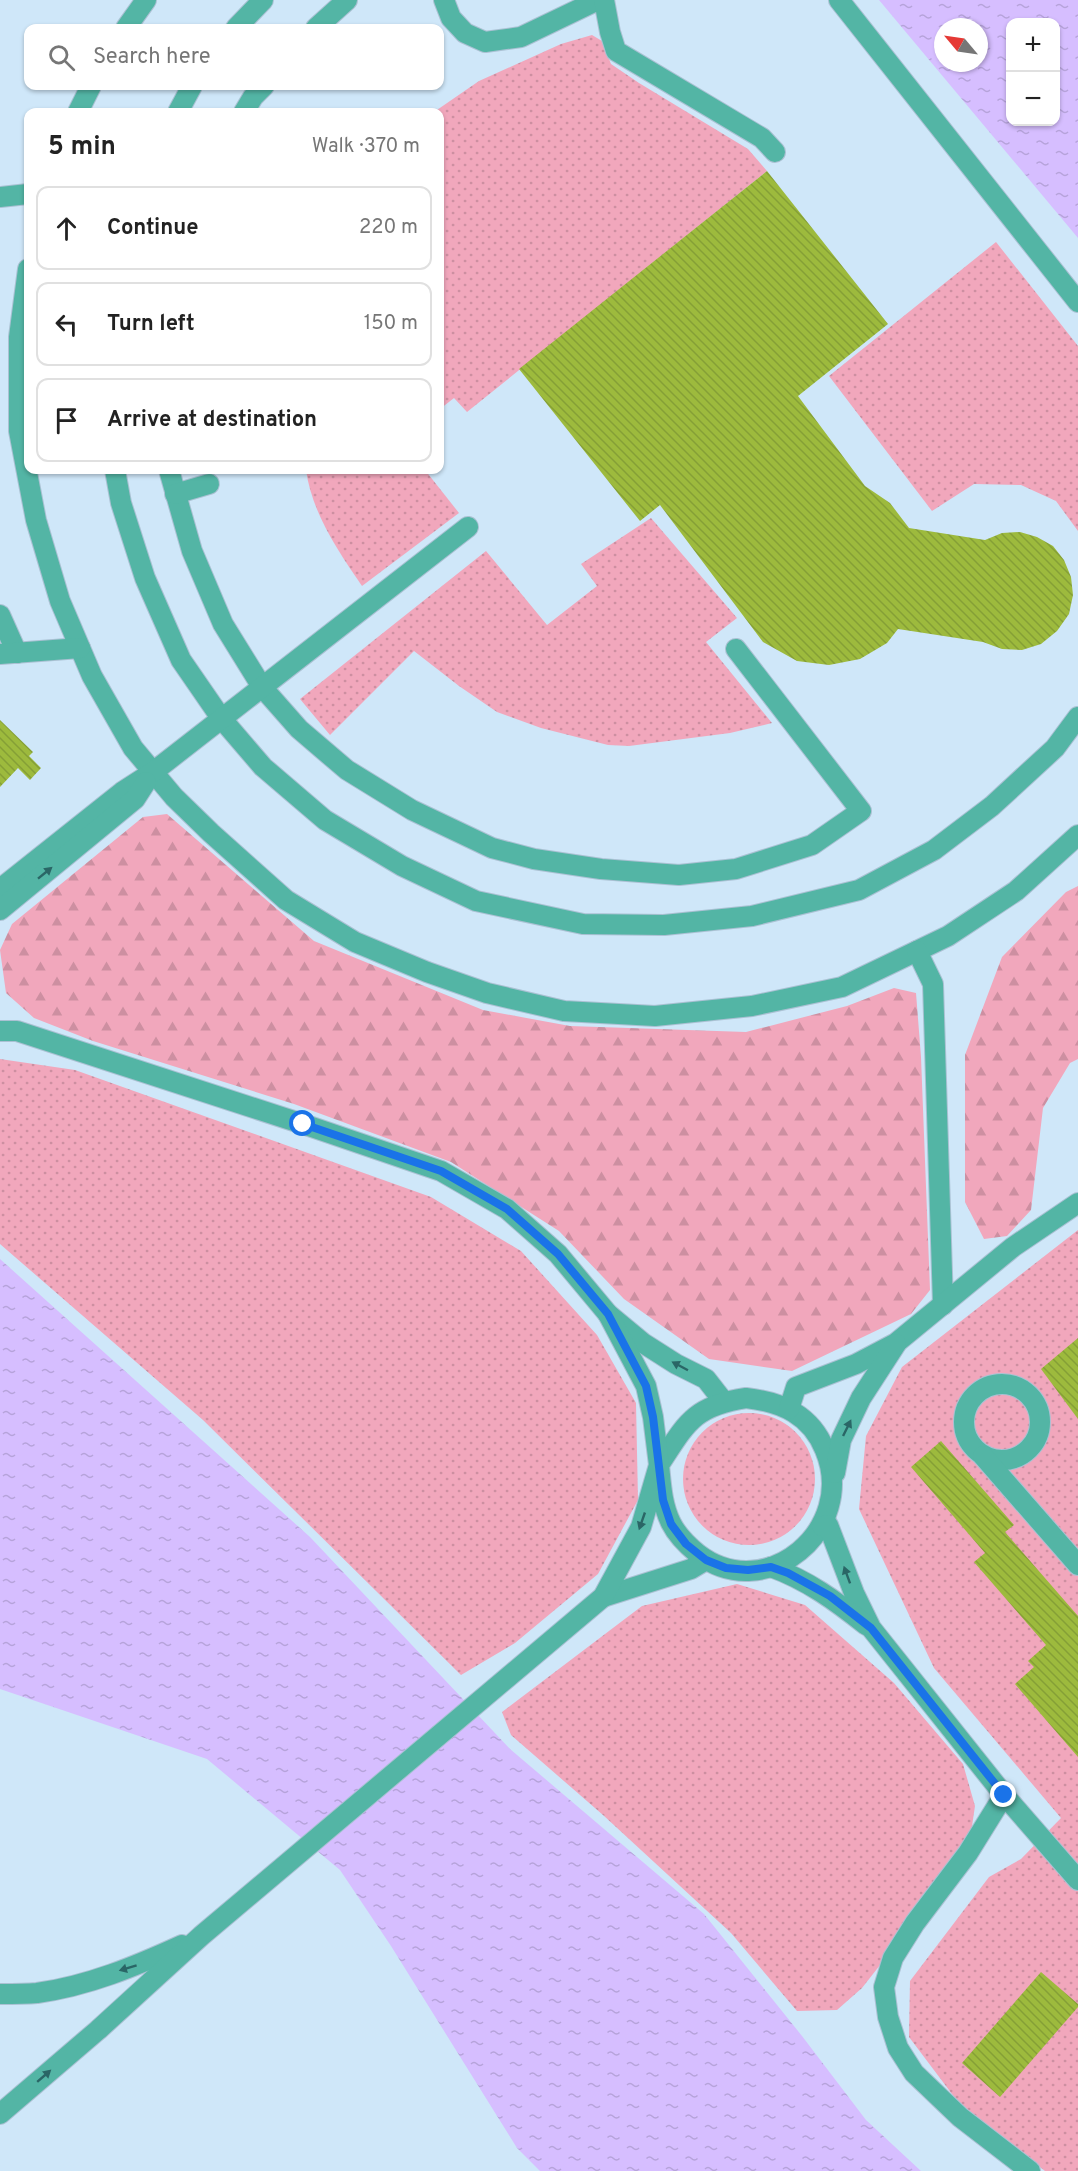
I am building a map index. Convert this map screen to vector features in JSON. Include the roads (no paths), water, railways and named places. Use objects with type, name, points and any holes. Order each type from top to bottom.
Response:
[{"type":"street","points":[[129,24],[146,0]]},
{"type":"street","points":[[240,24],[263,0]]},
{"type":"street","points":[[320,24],[347,0]]},
{"type":"street","points":[[444,0],[451,18],[465,33],[484,42],[521,37],[598,0]]},
{"type":"street","points":[[604,0],[616,51],[762,138],[775,152]]},
{"type":"street","points":[[838,0],[1078,302]]},
{"type":"street","points":[[80,108],[89,90]]},
{"type":"street","points":[[180,108],[190,90]]},
{"type":"street","points":[[247,108],[260,90]]},
{"type":"street","points":[[0,197],[24,194]]},
{"type":"street","points":[[24,299],[19,337],[19,431],[24,457]]},
{"type":"street","points":[[27,474],[36,520],[60,601],[92,676],[133,748],[174,797],[286,900],[345,936],[428,972],[487,993],[564,1011],[655,1016],[752,1006],[842,987],[948,936],[1016,891],[1075,839]]},
{"type":"street","points":[[116,474],[121,503],[145,578],[181,660],[221,718],[264,766],[325,820],[402,866],[476,901],[583,924],[664,925],[752,916],[859,890],[934,850],[992,806],[1055,748],[1078,717]]},
{"type":"street","points":[[170,474],[192,551],[223,624],[262,687],[299,729],[346,770],[412,810],[492,848],[534,859],[601,869],[679,875],[736,869],[813,845],[861,812],[736,649]]},
{"type":"street","points":[[175,494],[209,484]]},
{"type":"street","points":[[1,887],[468,527]]},
{"type":"street","points":[[0,615],[8,653],[80,648]]},
{"type":"street","points":[[0,910],[135,799],[153,772]]},
{"type":"street","points":[[917,951],[933,984],[943,1305]]},
{"type":"street","points":[[0,1016],[8,1031],[303,1124],[441,1171],[507,1209],[558,1254],[608,1314],[643,1343],[676,1364],[706,1379],[724,1401]]},
{"type":"street","points":[[789,1409],[796,1387],[847,1367],[896,1343],[1013,1247],[1078,1203]]},
{"type":"street","points":[[608,1314],[646,1386],[653,1417],[663,1500],[671,1524],[686,1544],[706,1560],[726,1568],[748,1570],[771,1567],[791,1558],[809,1544],[822,1526],[830,1506],[841,1440],[861,1398],[896,1343]]},
{"type":"street","points":[[0,2114],[98,2030],[201,1936],[603,1597],[641,1527],[658,1465],[682,1429],[701,1412],[724,1401],[746,1398],[768,1401],[789,1409],[807,1422],[821,1441],[830,1462],[833,1485]]},
{"type":"street","points":[[983,1456],[1078,1565]]},
{"type":"street","points":[[822,1526],[828,1525],[854,1593],[871,1628],[1004,1795],[1078,1880]]},
{"type":"street","points":[[603,1597],[691,1569],[706,1560]]},
{"type":"street","points":[[771,1567],[788,1573],[830,1596],[871,1628]]},
{"type":"street","points":[[1004,1795],[968,1853],[915,1923],[893,1958],[884,1987],[888,2016],[898,2048],[914,2073],[960,2116],[1030,2171]]},
{"type":"street","points":[[0,1994],[36,1993],[76,1984],[137,1966],[201,1936]]},
{"type":"water","points":[[879,0],[1078,0],[1078,238],[939,72],[988,72],[988,18],[934,18],[934,66]]},
{"type":"water","points":[[0,1259],[310,1537],[510,1749],[704,1914],[866,2120],[921,2171],[540,2171],[517,2148],[391,1946],[340,1870],[207,1759],[0,1689]]}]
